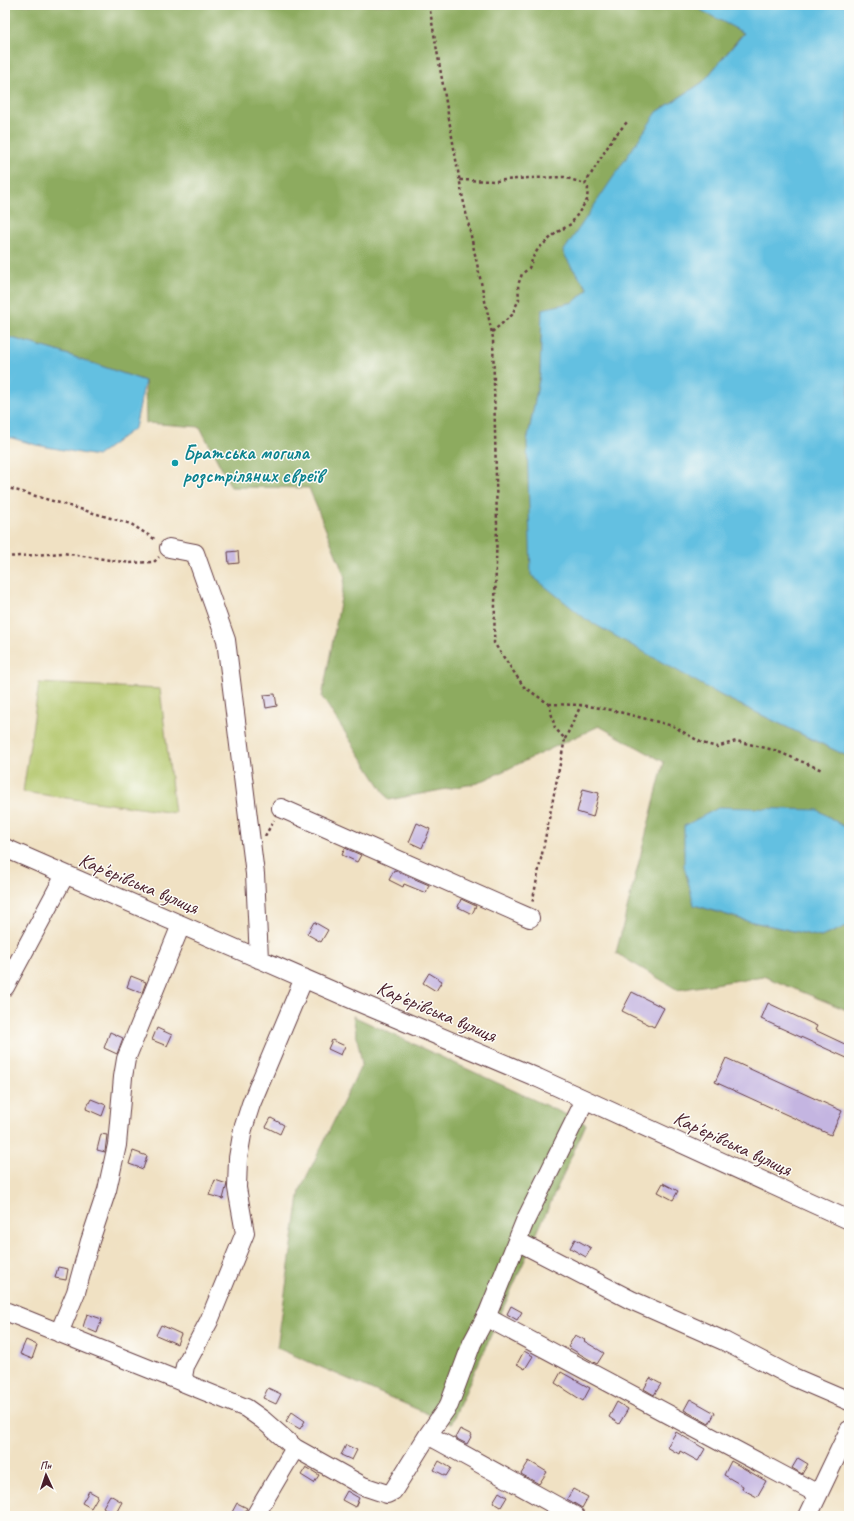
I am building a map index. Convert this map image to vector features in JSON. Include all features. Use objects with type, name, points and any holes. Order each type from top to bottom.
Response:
[{"type":"street","points":[[169,548],[196,553],[226,640],[253,858],[259,959]]},
{"type":"street","points":[[281,808],[530,918]]},
{"type":"street","name":"Кар'єрівська вулиця","points":[[5,848],[259,959],[538,1078],[849,1220]]},
{"type":"street","points":[[5,987],[65,875]]},
{"type":"street","points":[[59,1333],[76,1292],[90,1241],[107,1190],[117,1145],[126,1059],[181,925]]},
{"type":"street","points":[[187,1384],[184,1377],[185,1366],[209,1321],[245,1233],[237,1188],[238,1158],[251,1104],[304,978]]},
{"type":"street","points":[[5,1311],[246,1408],[263,1420],[295,1448],[362,1486],[387,1494],[393,1491],[428,1435],[449,1405],[472,1343],[486,1317],[525,1221],[585,1100]]},
{"type":"street","points":[[517,1241],[631,1300],[724,1341],[793,1377],[849,1402]]},
{"type":"street","points":[[486,1317],[818,1494]]},
{"type":"street","points":[[808,1516],[849,1430]]},
{"type":"street","points":[[428,1435],[575,1516]]},
{"type":"street","points":[[255,1516],[295,1448]]},
{"type":"path","points":[[429,5],[460,180],[493,338],[497,525],[494,643],[524,687],[549,704],[598,707],[673,726],[702,743],[717,747],[736,741],[774,750],[822,770]]},
{"type":"path","points":[[585,184],[613,138],[627,122]]},
{"type":"path","points":[[460,180],[495,181],[564,177],[585,184],[588,188],[587,200],[571,224],[556,233],[537,251],[529,268],[522,274],[518,285],[519,298],[512,315],[492,332]]},
{"type":"path","points":[[5,487],[131,524],[169,548],[154,562],[130,564],[63,553],[5,557]]},
{"type":"path","points":[[549,704],[556,728],[565,739]]},
{"type":"path","points":[[530,918],[565,739],[581,705]]},
{"type":"path","points":[[253,858],[281,808]]},
{"type":"green space","points":[[5,5],[691,5],[744,32],[703,82],[657,112],[571,266],[588,289],[574,302],[542,310],[540,375],[527,442],[722,696],[849,757],[849,830],[818,810],[694,905],[744,920],[821,937],[849,925],[849,1011],[763,976],[678,990],[616,953],[664,762],[599,726],[478,783],[389,800],[322,697],[345,577],[309,488],[231,487],[200,427],[146,423],[145,381],[54,350],[5,336]]},
{"type":"green space","points":[[39,683],[160,689],[175,813],[23,792]]},
{"type":"green space","points":[[353,1016],[586,1124],[451,1424],[277,1348],[300,1190],[362,1064]]},
{"type":"water","points":[[691,5],[849,5],[849,757],[722,696],[587,620],[531,575],[527,442],[540,375],[542,309],[574,302],[588,289],[571,266],[563,252],[657,112],[703,82],[744,33]]},
{"type":"water","points":[[5,336],[54,350],[145,381],[135,428],[97,456],[36,445],[5,436]]},
{"type":"water","points":[[720,807],[818,810],[849,830],[849,925],[821,937],[744,920],[694,905],[684,866],[684,826]]},
{"type":"building","points":[[238,551],[239,563],[229,564],[228,552]]},
{"type":"building","points":[[275,694],[277,706],[266,708],[264,695]]},
{"type":"building","points":[[583,789],[599,793],[593,817],[577,812]]},
{"type":"building","points":[[417,823],[430,829],[422,848],[409,842]]},
{"type":"building","points":[[345,848],[361,855],[357,862],[342,855]]},
{"type":"building","points":[[394,870],[429,885],[426,893],[404,884],[403,887],[389,880]]},
{"type":"building","points":[[461,899],[476,906],[472,914],[458,907]]},
{"type":"building","points":[[314,922],[328,930],[321,942],[307,934]]},
{"type":"building","points":[[429,973],[442,981],[436,991],[423,983]]},
{"type":"building","points":[[131,976],[146,982],[142,993],[127,987]]},
{"type":"building","points":[[632,992],[664,1008],[654,1027],[622,1011]]},
{"type":"building","points":[[768,1003],[817,1026],[815,1030],[849,1046],[849,1059],[761,1019]]},
{"type":"building","points":[[157,1028],[172,1035],[167,1046],[152,1040]]},
{"type":"building","points":[[110,1032],[123,1038],[117,1054],[104,1048]]},
{"type":"building","points":[[332,1040],[345,1046],[341,1055],[328,1049]]},
{"type":"building","points":[[726,1058],[842,1111],[831,1135],[715,1082]]},
{"type":"building","points":[[91,1099],[106,1105],[102,1116],[86,1109]]},
{"type":"building","points":[[271,1118],[284,1125],[280,1134],[266,1127]]},
{"type":"building","points":[[101,1134],[107,1135],[105,1152],[97,1150]]},
{"type":"building","points":[[133,1151],[147,1156],[143,1169],[129,1164]]},
{"type":"building","points":[[215,1180],[227,1184],[223,1199],[209,1195]]},
{"type":"building","points":[[663,1183],[678,1191],[673,1200],[658,1192]]},
{"type":"building","points":[[575,1239],[591,1248],[586,1257],[570,1248]]},
{"type":"building","points":[[58,1267],[68,1269],[66,1280],[55,1278]]},
{"type":"building","points":[[511,1306],[522,1312],[517,1320],[507,1314]]},
{"type":"building","points":[[87,1314],[102,1319],[97,1333],[83,1327]]},
{"type":"building","points":[[161,1325],[181,1334],[177,1344],[156,1335]]},
{"type":"building","points":[[575,1335],[604,1353],[597,1364],[568,1347]]},
{"type":"building","points":[[26,1340],[37,1345],[32,1359],[20,1354]]},
{"type":"building","points":[[524,1351],[533,1356],[525,1369],[517,1364]]},
{"type":"building","points":[[561,1372],[590,1388],[583,1401],[555,1383]]},
{"type":"building","points":[[650,1378],[661,1384],[654,1395],[644,1389]]},
{"type":"building","points":[[268,1388],[281,1394],[276,1404],[263,1398]]},
{"type":"building","points":[[690,1399],[715,1413],[709,1424],[684,1410]]},
{"type":"building","points":[[617,1402],[628,1409],[619,1424],[609,1417]]},
{"type":"building","points":[[292,1412],[305,1421],[300,1429],[286,1421]]},
{"type":"building","points":[[460,1429],[472,1435],[467,1444],[455,1438]]},
{"type":"building","points":[[676,1432],[705,1449],[698,1461],[680,1451],[679,1454],[667,1447]]},
{"type":"building","points":[[346,1445],[357,1450],[352,1460],[341,1455]]},
{"type":"building","points":[[798,1458],[808,1464],[802,1474],[792,1468]]},
{"type":"building","points":[[439,1461],[451,1468],[446,1476],[434,1470]]},
{"type":"building","points":[[529,1461],[547,1472],[539,1484],[521,1474]]},
{"type":"building","points":[[731,1461],[766,1481],[757,1497],[742,1489],[743,1486],[724,1475]]},
{"type":"building","points":[[306,1467],[319,1475],[314,1483],[301,1475]]},
{"type":"building","points":[[573,1489],[588,1497],[582,1508],[567,1499]]},
{"type":"building","points":[[89,1491],[98,1496],[91,1508],[82,1503]]},
{"type":"building","points":[[347,1491],[359,1498],[355,1507],[342,1500]]},
{"type":"building","points":[[499,1492],[507,1497],[501,1507],[493,1502]]},
{"type":"building","points":[[110,1495],[122,1502],[115,1515],[103,1507]]},
{"type":"building","points":[[237,1503],[247,1508],[242,1516],[230,1516]]},
{"type":"place","name":"Братська могила розстріляних євреїв","points":[[175,463]]}]
